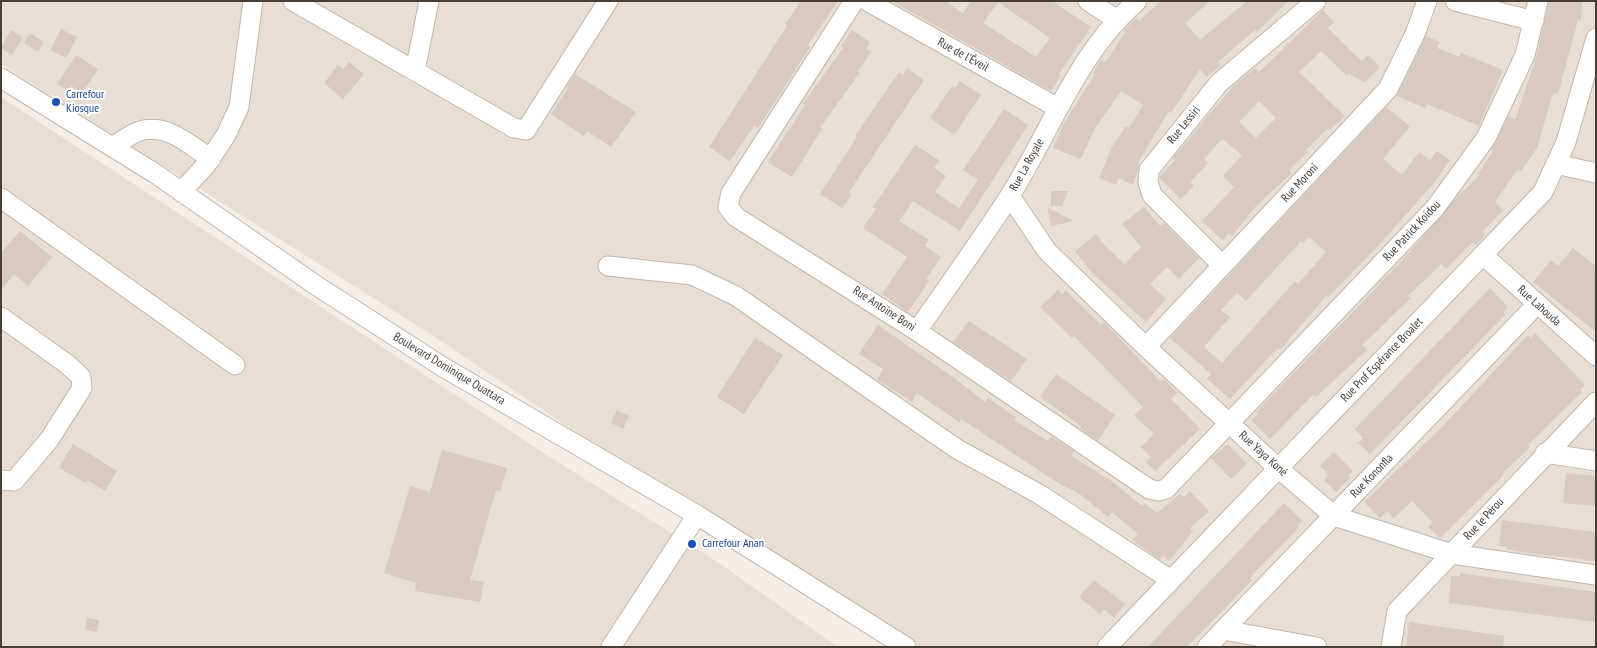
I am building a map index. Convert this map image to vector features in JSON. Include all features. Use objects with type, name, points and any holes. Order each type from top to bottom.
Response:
[{"type":"street","points":[[181,192],[210,159],[226,135],[239,107],[253,1]]},
{"type":"street","points":[[293,1],[514,128],[526,130],[608,1]]},
{"type":"street","points":[[415,71],[429,1]]},
{"type":"street","name":"Rue Antoine Boni","points":[[854,1],[731,193],[728,207],[736,217],[917,331],[1149,489],[1166,489],[1229,423]]},
{"type":"street","name":"Rue de l'Éveil","points":[[867,1],[1058,108]]},
{"type":"street","points":[[1088,1],[1116,19]]},
{"type":"street","name":"Rue La Royale","points":[[917,331],[1010,196],[1086,61],[1116,19],[1137,1]]},
{"type":"street","name":"Rue Lessiri","points":[[1222,265],[1152,196],[1148,182],[1148,170],[1219,83],[1316,1]]},
{"type":"street","name":"Rue Moroni","points":[[1146,347],[1388,89],[1415,34],[1426,1]]},
{"type":"street","points":[[1455,1],[1534,20]]},
{"type":"street","name":"Rue Patrick Koidou","points":[[1229,423],[1435,208],[1486,138],[1524,55],[1538,1]]},
{"type":"street","name":"Rue Prof Espérance Broalet","points":[[1108,647],[1543,192],[1566,142],[1596,38]]},
{"type":"street","name":"Boulevard Dominique Ouattara","points":[[1,78],[181,192],[317,286],[443,367],[697,515],[906,647]]},
{"type":"street","points":[[112,147],[140,131],[156,130],[176,134],[210,159]]},
{"type":"street","points":[[1556,164],[1596,173]]},
{"type":"street","name":"Rue Yaya Koné","points":[[1010,196],[1047,251],[1146,347],[1278,468],[1334,516],[1452,554],[1596,576]]},
{"type":"street","points":[[1,198],[235,365]]},
{"type":"street","name":"Rue Lahouda","points":[[1483,255],[1596,356]]},
{"type":"street","points":[[608,266],[692,274],[736,296],[957,449],[1039,494],[1171,580]]},
{"type":"street","name":"Rue Kononfla","points":[[1207,647],[1537,304]]},
{"type":"street","points":[[1,318],[67,364],[82,377],[82,388],[49,440],[14,481],[1,480]]},
{"type":"street","name":"Rue le Pérou","points":[[1392,647],[1397,611],[1596,402]]},
{"type":"street","points":[[1546,453],[1596,461]]},
{"type":"street","points":[[611,647],[697,515]]},
{"type":"street","points":[[1223,630],[1317,647]]},
{"type":"shaded area","points":[[1,1],[1596,1],[1596,647],[895,647],[429,333],[1,64]]},
{"type":"shaded area","points":[[1,97],[550,457],[716,561],[838,647],[1,647]]},
{"type":"building","points":[[801,1],[838,1],[808,45],[810,47],[758,128],[754,126],[730,161],[709,147]]},
{"type":"building","points":[[892,1],[945,1],[963,13],[971,1],[1052,1],[1091,27],[1059,74],[1061,76],[1051,91]],"holes":[[[998,2],[1050,38],[1036,57],[983,23]]]},
{"type":"building","points":[[1161,1],[1210,1],[1185,23],[1200,40],[1247,1],[1288,1],[1257,32],[1255,30],[1218,62],[1221,66],[1206,77],[1200,69],[1171,113],[1168,112],[1138,163],[1140,164],[1133,185],[1119,178],[1116,185],[1099,178],[1112,147],[1126,126],[1129,128],[1143,105],[1121,91],[1094,130],[1081,159],[1053,148],[1064,123],[1095,74],[1093,73],[1101,60],[1105,63],[1125,32],[1124,30],[1136,18],[1139,21]]},
{"type":"building","points":[[1549,1],[1582,1],[1581,21],[1578,20],[1558,94],[1553,93],[1537,148],[1521,171],[1518,169],[1495,202],[1503,211],[1482,232],[1485,235],[1476,245],[1473,242],[1446,269],[1441,264],[1408,296],[1411,298],[1362,345],[1367,350],[1316,397],[1313,395],[1270,439],[1251,420],[1258,414],[1256,412],[1399,264],[1455,199],[1480,175],[1478,174],[1493,151],[1491,150],[1507,119],[1509,116],[1515,120],[1536,58]]},
{"type":"building","points":[[1323,10],[1334,22],[1328,28],[1352,52],[1362,61],[1368,55],[1380,67],[1365,82],[1348,74],[1347,76],[1321,51],[1299,72],[1345,116],[1330,130],[1328,128],[1306,150],[1308,152],[1289,170],[1292,173],[1256,206],[1232,236],[1229,233],[1222,240],[1202,221],[1234,187],[1223,176],[1242,155],[1222,139],[1204,159],[1208,163],[1190,182],[1194,186],[1181,199],[1160,179],[1160,176],[1175,160],[1173,158],[1233,86],[1255,68],[1259,72]],"holes":[[[1259,101],[1276,118],[1256,138],[1239,122]]]},
{"type":"building","points":[[61,29],[77,37],[66,58],[50,50]]},
{"type":"building","points":[[11,30],[23,38],[12,55],[1,48]]},
{"type":"building","points":[[852,30],[870,42],[866,49],[871,52],[858,71],[860,72],[820,128],[822,129],[792,177],[768,162],[805,105],[803,104],[843,48],[841,46]]},
{"type":"building","points":[[30,33],[44,42],[38,52],[24,43]]},
{"type":"building","points":[[1426,36],[1440,42],[1437,48],[1460,57],[1461,53],[1503,70],[1479,126],[1427,104],[1425,108],[1397,96]]},
{"type":"building","points":[[76,55],[98,69],[82,93],[71,86],[68,91],[57,84]]},
{"type":"building","points":[[349,62],[364,74],[343,99],[324,83],[338,65],[343,69]]},
{"type":"building","points":[[907,68],[924,80],[849,192],[852,194],[842,208],[820,194],[857,137],[855,136],[899,72],[903,75]]},
{"type":"building","points":[[575,74],[636,112],[611,147],[587,131],[584,136],[551,114],[569,87],[567,86]]},
{"type":"building","points":[[960,81],[981,95],[954,135],[930,118],[952,86],[955,88]]},
{"type":"building","points":[[1386,107],[1410,126],[1383,159],[1402,175],[1419,152],[1430,160],[1437,151],[1450,160],[1435,182],[1379,245],[1328,297],[1326,296],[1280,350],[1278,348],[1230,399],[1207,379],[1211,374],[1170,338]],"holes":[[[1309,237],[1326,252],[1298,284],[1295,281],[1222,363],[1204,347],[1230,317],[1221,310],[1237,293],[1246,301],[1301,241],[1303,243]]]},
{"type":"building","points":[[1004,109],[1028,125],[960,231],[913,201],[899,221],[929,240],[925,246],[941,257],[926,279],[929,281],[908,312],[882,294],[907,257],[863,228],[876,209],[873,207],[915,145],[939,160],[934,168],[946,176],[935,192],[959,208],[978,180],[963,170]]},
{"type":"building","points":[[1051,191],[1068,191],[1062,206],[1051,206]]},
{"type":"building","points":[[1047,207],[1074,221],[1051,226]]},
{"type":"building","points":[[1144,207],[1160,226],[1164,223],[1199,258],[1179,279],[1167,267],[1150,284],[1166,299],[1146,322],[1092,273],[1075,251],[1096,234],[1106,247],[1125,264],[1141,247],[1122,224]]},
{"type":"building","points":[[20,231],[52,257],[28,286],[14,274],[1,290],[1,253]]},
{"type":"building","points":[[1573,248],[1596,266],[1596,332],[1533,282],[1551,260],[1558,266]]},
{"type":"building","points":[[1490,288],[1508,307],[1504,312],[1506,314],[1370,454],[1358,443],[1363,438],[1355,429]]},
{"type":"building","points":[[1058,290],[1062,294],[1066,291],[1101,325],[1104,322],[1161,382],[1164,379],[1177,393],[1171,399],[1200,429],[1155,471],[1146,462],[1151,457],[1141,447],[1154,434],[1134,415],[1143,407],[1074,336],[1072,338],[1040,307]]},
{"type":"building","points":[[969,321],[1027,359],[1011,381],[953,342]]},
{"type":"building","points":[[878,325],[957,380],[985,402],[988,398],[1016,417],[1014,420],[1048,441],[1051,437],[1074,451],[1071,456],[1110,480],[1142,506],[1144,503],[1157,513],[1180,494],[1184,497],[1190,491],[1209,511],[1190,528],[1193,531],[1169,561],[1163,556],[1160,560],[1132,540],[1138,534],[1112,512],[1108,517],[1081,495],[1055,481],[961,419],[959,422],[917,393],[912,402],[877,379],[883,369],[859,354]]},
{"type":"building","points":[[1535,333],[1585,385],[1580,390],[1582,392],[1528,445],[1530,447],[1502,474],[1504,475],[1440,538],[1428,527],[1433,523],[1412,501],[1394,518],[1387,511],[1380,518],[1364,502],[1440,429],[1528,335],[1531,338]]},
{"type":"building","points":[[755,338],[783,355],[744,414],[717,397]]},
{"type":"building","points":[[1056,374],[1115,415],[1098,441],[1080,428],[1081,426],[1040,397]]},
{"type":"building","points":[[617,410],[629,416],[623,429],[611,423]]},
{"type":"building","points":[[73,444],[117,471],[105,491],[87,480],[86,483],[59,468]]},
{"type":"building","points":[[1228,444],[1247,464],[1231,479],[1211,458]]},
{"type":"building","points":[[442,450],[507,468],[500,491],[496,490],[470,580],[484,582],[480,602],[415,591],[416,583],[384,573],[410,486],[430,492]]},
{"type":"building","points":[[1334,452],[1353,471],[1348,475],[1350,478],[1336,492],[1324,480],[1329,475],[1320,466]]},
{"type":"building","points":[[1566,473],[1596,476],[1596,506],[1563,503]]},
{"type":"building","points":[[1284,503],[1302,521],[1297,526],[1299,528],[1255,572],[1250,578],[1252,580],[1187,647],[1148,647]]},
{"type":"building","points":[[1502,520],[1596,532],[1595,561],[1507,550],[1507,547],[1499,546]]},
{"type":"building","points":[[1460,573],[1596,592],[1596,622],[1449,603],[1451,576],[1460,576]]},
{"type":"building","points":[[1094,580],[1125,604],[1114,618],[1104,609],[1100,614],[1079,597]]},
{"type":"building","points":[[87,618],[99,620],[97,632],[85,630]]},
{"type":"building","points":[[1409,622],[1504,636],[1503,647],[1406,647]]},
{"type":"place","name":"Carrefour Kiosque","points":[[56,102]]},
{"type":"place","name":"Carrefour Anan","points":[[692,544]]}]
